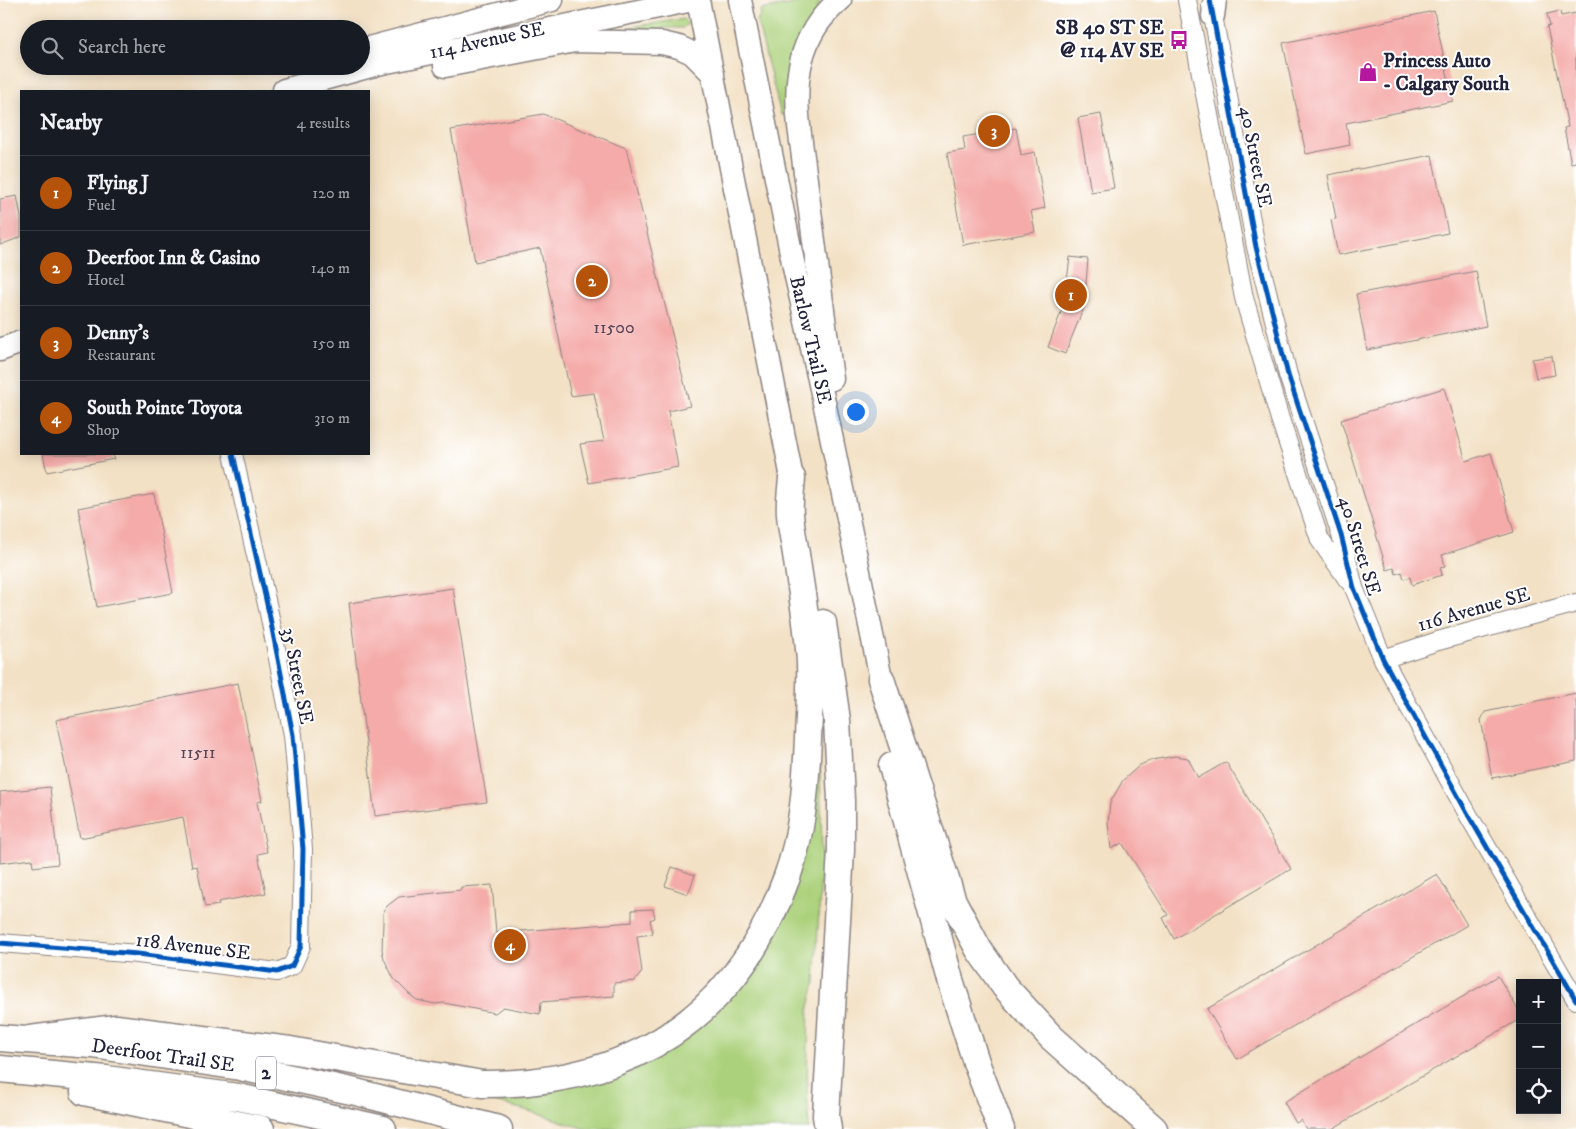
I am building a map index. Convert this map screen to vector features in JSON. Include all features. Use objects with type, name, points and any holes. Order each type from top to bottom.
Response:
[{"type":"highway","points":[[30,1039],[116,1028],[290,1050],[482,1084],[509,1084],[568,1076],[591,1071],[620,1061],[670,1035],[692,1020],[730,983],[745,961],[773,911],[788,876],[796,845],[807,764],[810,661],[790,514],[792,478]]},
{"type":"highway","points":[[792,478],[801,508],[820,604],[837,720],[840,759],[841,850],[826,1116],[828,1129]]},
{"type":"highway","points":[[881,679],[892,766],[926,897],[964,1027],[1001,1129]]},
{"type":"highway","points":[[881,679],[953,901],[979,950],[1005,986],[1051,1037],[1154,1129]]},
{"type":"highway","name":"Deerfoot Trail SE","points":[[0,1038],[30,1039],[93,1046],[240,1068],[356,1092],[499,1129]]},
{"type":"highway","name":"Deerfoot Trail SE","points":[[0,1069],[106,1079],[238,1097],[384,1129]]},
{"type":"highway","points":[[0,1074],[262,1129]]},
{"type":"main road","name":"114 Avenue SE","points":[[370,48],[552,0]]},
{"type":"main road","points":[[522,34],[544,19],[620,0]]},
{"type":"main road","name":"114 Avenue SE","points":[[370,66],[693,0]]},
{"type":"main road","points":[[698,0],[792,478]]},
{"type":"main road","name":"Barlow Trail SE","points":[[740,0],[794,272],[826,411],[881,679]]},
{"type":"main road","points":[[826,411],[833,384],[796,108],[796,84],[807,44],[831,7],[840,0]]},
{"type":"main road","points":[[332,90],[385,77],[575,41],[662,44],[679,47],[692,53],[713,74]]},
{"type":"main road","name":"114 Avenue SE","points":[[282,90],[306,75]]},
{"type":"main road","name":"114 Avenue SE","points":[[282,90],[338,75]]},
{"type":"main road","points":[[0,350],[20,342]]},
{"type":"street","name":"40 Street SE","points":[[1186,0],[1244,298],[1280,419],[1320,540],[1354,588]]},
{"type":"street","name":"40 Street SE","points":[[1213,5],[1256,247],[1288,375],[1341,536],[1354,588],[1384,660],[1470,818],[1576,1000]]},
{"type":"street","name":"35 Street SE","points":[[233,455],[268,608],[293,735],[303,850],[301,946],[292,966]]},
{"type":"street","name":"116 Avenue SE","points":[[1384,660],[1438,641],[1576,603]]},
{"type":"street","name":"118 Avenue SE","points":[[0,943],[138,954],[276,972],[292,966]]},
{"type":"green space","points":[[813,0],[819,2],[819,8],[787,114],[781,115],[757,21],[761,15],[760,10]]},
{"type":"green space","points":[[683,19],[688,24],[682,28],[662,28],[657,35],[630,30],[630,27]]},
{"type":"green space","points":[[814,764],[820,765],[822,854],[815,984],[809,1007],[807,1086],[809,1129],[585,1129],[476,1097],[477,1091],[583,1083],[742,977]]},
{"type":"building","name":"Princess Auto - Calgary South","points":[[1434,11],[1453,101],[1346,123],[1350,145],[1306,154],[1283,43]]},
{"type":"building","points":[[1560,11],[1561,16],[1576,13],[1576,162],[1571,163],[1564,128],[1568,127],[1547,27],[1550,26],[1547,14]]},
{"type":"building","points":[[543,114],[626,148],[690,406],[668,411],[678,467],[589,483],[580,444],[604,441],[594,393],[571,396],[540,248],[475,262],[451,130]]},
{"type":"building","points":[[1101,114],[1114,188],[1091,192],[1078,118]]},
{"type":"building","points":[[1016,128],[1021,155],[1035,152],[1045,208],[1031,211],[1035,232],[963,245],[947,153],[965,150],[963,137]]},
{"type":"building","points":[[1432,155],[1448,233],[1338,255],[1331,220],[1336,219],[1328,175]]},
{"type":"building","points":[[17,196],[20,212],[20,237],[0,245],[0,199]]},
{"type":"building","points":[[1070,257],[1088,259],[1084,307],[1065,354],[1048,347],[1064,304]]},
{"type":"building","points":[[1476,271],[1486,326],[1367,350],[1356,294]]},
{"type":"building","points":[[1552,356],[1555,375],[1536,378],[1532,359]]},
{"type":"building","points":[[1444,388],[1466,461],[1491,453],[1514,532],[1442,555],[1445,566],[1440,567],[1442,575],[1412,585],[1410,577],[1404,579],[1402,572],[1396,574],[1394,568],[1387,570],[1341,420]]},
{"type":"building","points":[[43,455],[113,455],[114,459],[47,472]]},
{"type":"building","points":[[154,494],[173,593],[97,607],[78,508]]},
{"type":"building","points":[[453,588],[487,802],[375,816],[349,603]]},
{"type":"building","points":[[238,683],[262,801],[257,802],[267,852],[258,854],[266,893],[218,902],[219,905],[205,907],[197,866],[192,867],[183,817],[80,838],[56,720]]},
{"type":"building","points":[[1576,693],[1576,761],[1492,778],[1481,720],[1485,712]]},
{"type":"building","points":[[1175,756],[1188,758],[1198,778],[1226,762],[1291,869],[1174,939],[1163,918],[1168,915],[1122,843],[1111,849],[1108,823],[1110,803],[1123,780],[1140,765],[1152,760]]},
{"type":"building","points":[[50,787],[58,864],[33,867],[32,859],[0,863],[0,792]]},
{"type":"building","points":[[672,867],[695,875],[688,894],[665,886]]},
{"type":"building","points":[[1437,874],[1467,925],[1237,1059],[1207,1009]]},
{"type":"building","points":[[492,885],[496,933],[632,922],[632,910],[653,909],[655,918],[650,920],[653,934],[637,936],[642,972],[635,981],[614,983],[614,996],[541,1002],[540,1014],[503,1007],[495,1013],[417,1000],[394,979],[384,959],[382,950],[383,913],[387,906],[399,897],[461,890],[461,887]]},
{"type":"building","points":[[1498,976],[1516,1006],[1516,1021],[1332,1129],[1306,1129],[1301,1120],[1296,1123],[1284,1102]]},
{"type":"cycle path","points":[[1210,0],[1256,247],[1288,375],[1341,535],[1354,588],[1383,659],[1470,818],[1576,1000]]},
{"type":"cycle path","points":[[0,943],[138,954],[277,972],[292,966],[301,946],[303,849],[293,735],[269,613],[233,455]]},
{"type":"place","name":"SB 40 ST SE @ 114 AV SE","points":[[1179,40]]},
{"type":"place","name":"Princess Auto - Calgary South","points":[[1368,72]]},
{"type":"place","name":"Denny's","points":[[994,131]]},
{"type":"place","name":"Deerfoot Inn & Casino","points":[[592,281]]},
{"type":"place","name":"Flying J","points":[[1071,295]]},
{"type":"place","name":"South Pointe Toyota","points":[[510,945]]}]
